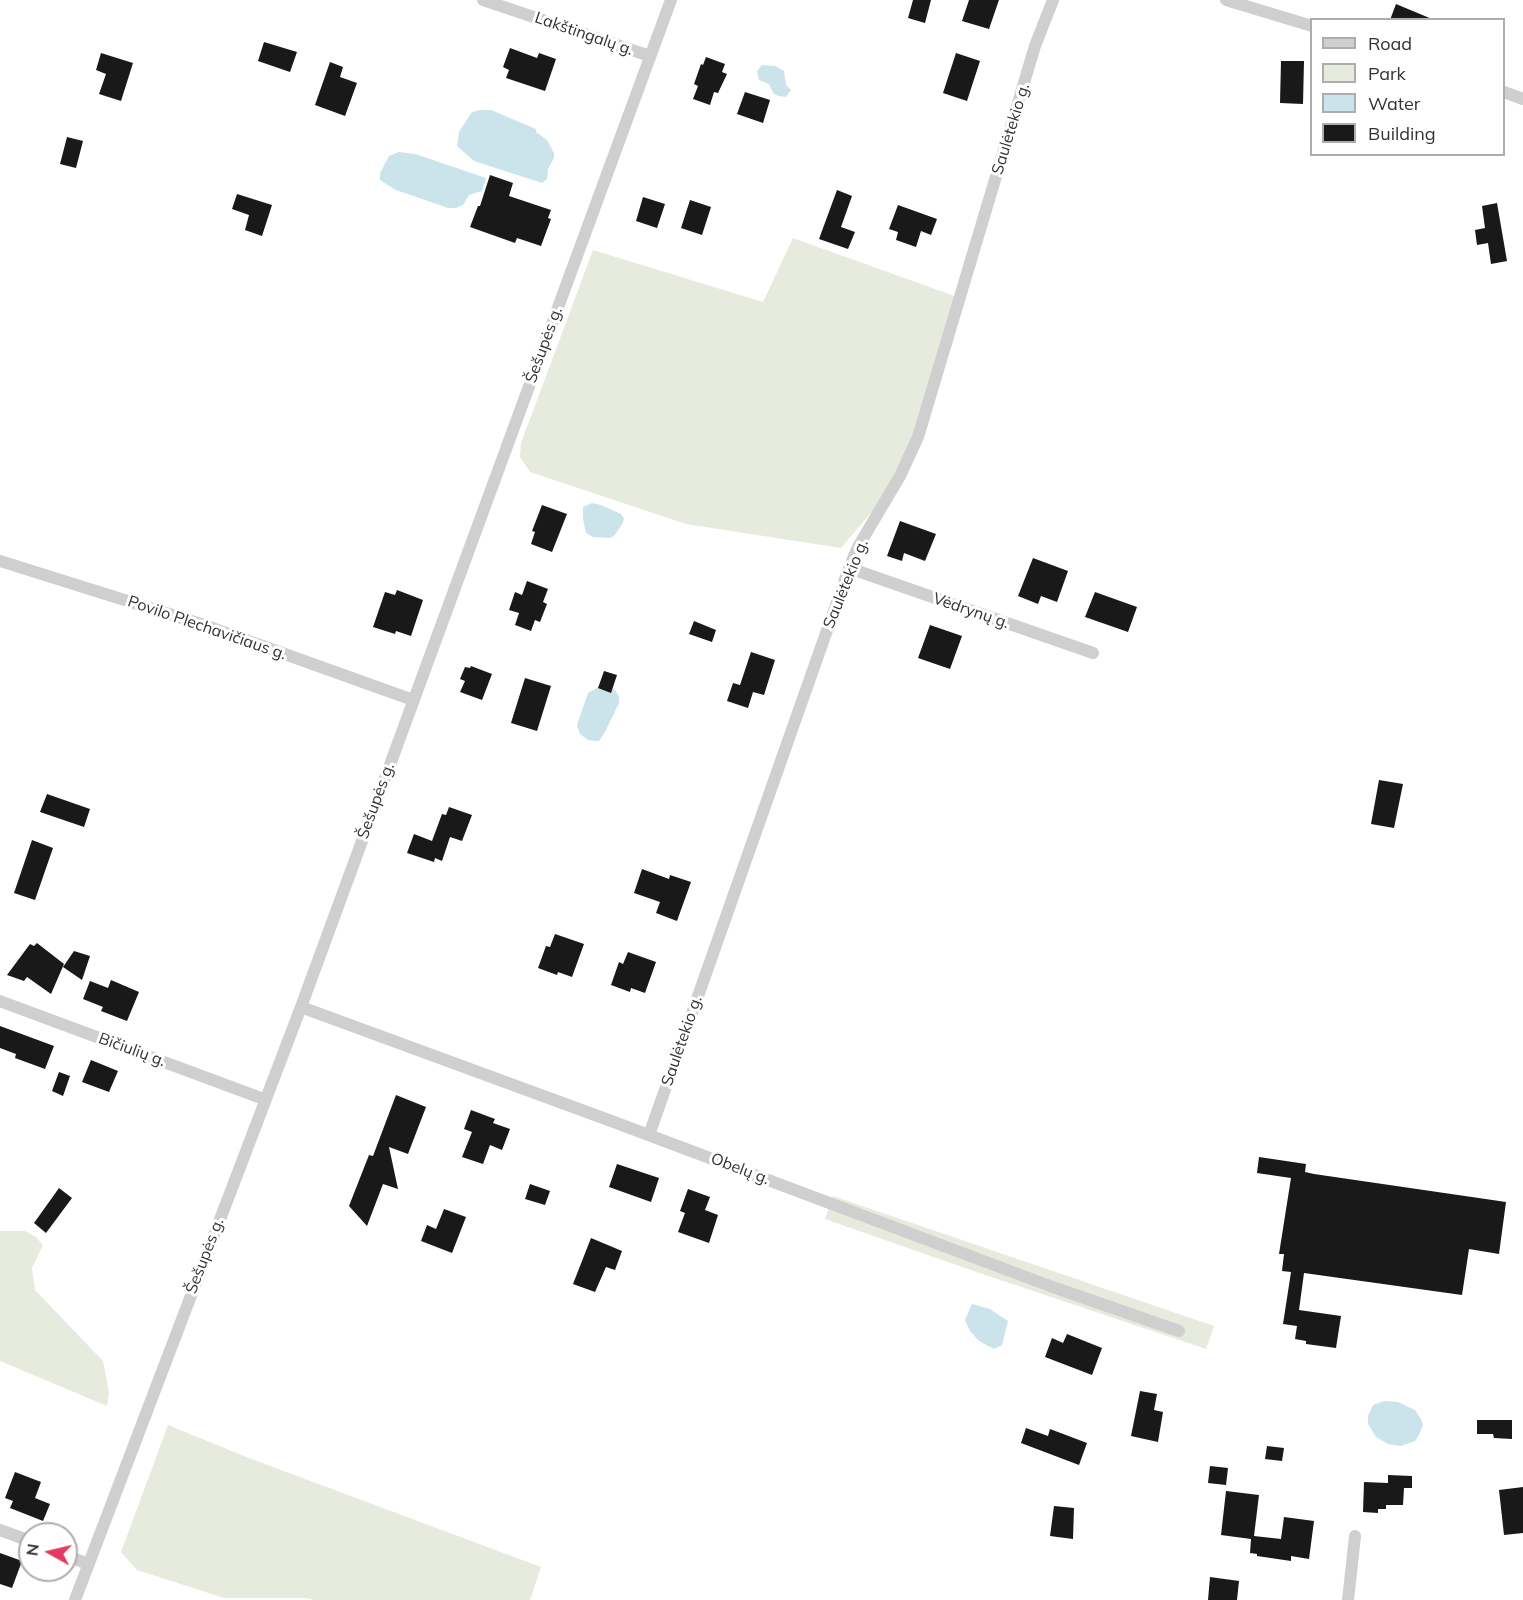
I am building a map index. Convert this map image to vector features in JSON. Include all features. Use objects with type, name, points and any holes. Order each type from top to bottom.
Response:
[{"type":"street","name":"Lakštingalų g.","points":[[483,0],[650,56]]},
{"type":"street","name":"Šešupės g.","points":[[75,1600],[301,1006],[671,0]]},
{"type":"street","name":"Saulėtekio g.","points":[[649,1135],[849,568],[858,547],[900,476],[918,437],[1035,46],[1053,0]]},
{"type":"street","points":[[1226,0],[1310,26]]},
{"type":"street","points":[[1505,93],[1523,99]]},
{"type":"street","name":"Povilo Plechavičiaus g.","points":[[0,561],[201,624],[413,700]]},
{"type":"street","name":"Vėdrynų g.","points":[[849,568],[1093,653]]},
{"type":"street","name":"Bičiulių g.","points":[[0,1001],[264,1100]]},
{"type":"street","name":"Obelų g.","points":[[301,1006],[1050,1286],[1179,1331]]},
{"type":"street","points":[[0,1530],[18,1537]]},
{"type":"street","points":[[1348,1600],[1355,1536]]},
{"type":"street","points":[[78,1560],[89,1564]]},
{"type":"green space","points":[[793,238],[960,298],[909,468],[841,548],[686,524],[530,472],[520,457],[521,443],[593,250],[763,302]]},
{"type":"green space","points":[[833,1196],[1214,1326],[1206,1349],[825,1219]]},
{"type":"green space","points":[[0,1231],[25,1231],[36,1237],[43,1245],[32,1268],[35,1290],[103,1361],[109,1392],[107,1406],[0,1361]]},
{"type":"green space","points":[[168,1425],[249,1458],[541,1567],[530,1600],[224,1598],[137,1570],[121,1552]]},
{"type":"water","points":[[762,65],[775,66],[784,71],[786,85],[791,90],[786,97],[773,93],[769,84],[759,80],[757,71]]},
{"type":"water","points":[[491,110],[536,129],[536,132],[547,140],[554,153],[554,158],[548,169],[547,179],[542,183],[474,161],[457,146],[459,132],[466,121],[472,112]]},
{"type":"water","points":[[399,152],[415,154],[486,178],[482,191],[469,195],[463,205],[448,208],[396,190],[380,180],[380,173],[389,156]]},
{"type":"water","points":[[592,503],[621,514],[624,519],[615,535],[610,538],[593,537],[586,533],[583,507]]},
{"type":"water","points":[[600,686],[615,690],[619,696],[619,703],[605,732],[599,741],[594,741],[580,734],[577,725],[588,693]]},
{"type":"water","points":[[972,1304],[990,1309],[1008,1321],[1002,1345],[994,1349],[979,1341],[970,1331],[965,1320]]},
{"type":"water","points":[[1384,1401],[1398,1402],[1415,1410],[1423,1425],[1415,1441],[1401,1446],[1388,1444],[1376,1437],[1368,1424],[1368,1416],[1373,1405]]},
{"type":"building","points":[[913,0],[931,0],[925,23],[908,18]]},
{"type":"building","points":[[969,0],[999,0],[989,29],[962,21]]},
{"type":"building","points":[[1396,4],[1430,18],[1391,18]]},
{"type":"building","points":[[264,42],[297,52],[290,72],[258,61]]},
{"type":"building","points":[[510,48],[537,58],[539,53],[556,59],[545,91],[506,78],[509,70],[503,67]]},
{"type":"building","points":[[101,53],[133,63],[121,101],[99,94],[106,74],[96,70]]},
{"type":"building","points":[[956,53],[980,61],[967,101],[943,93]]},
{"type":"building","points":[[706,57],[725,64],[722,72],[727,74],[718,93],[714,92],[710,105],[693,99],[698,86],[694,84]]},
{"type":"building","points":[[1281,61],[1304,61],[1303,104],[1280,103]]},
{"type":"building","points":[[330,62],[343,67],[340,77],[357,83],[345,116],[315,105]]},
{"type":"building","points":[[745,92],[770,100],[763,123],[737,114]]},
{"type":"building","points":[[67,137],[83,141],[76,168],[60,164]]},
{"type":"building","points":[[490,175],[513,183],[509,196],[551,210],[548,218],[551,219],[541,246],[517,238],[515,243],[470,227]]},
{"type":"building","points":[[837,190],[852,196],[841,227],[855,232],[848,249],[819,239]]},
{"type":"building","points":[[237,194],[272,205],[262,236],[245,230],[249,215],[232,209]]},
{"type":"building","points":[[643,197],[665,204],[657,228],[636,221]]},
{"type":"building","points":[[690,200],[711,207],[702,235],[681,228]]},
{"type":"building","points":[[1497,203],[1507,261],[1491,264],[1488,243],[1477,245],[1475,230],[1485,228],[1482,206]]},
{"type":"building","points":[[898,205],[937,219],[931,235],[921,231],[916,247],[896,240],[898,232],[889,229]]},
{"type":"building","points":[[542,505],[567,514],[552,552],[531,544],[535,532],[532,531]]},
{"type":"building","points":[[900,521],[936,534],[925,561],[904,553],[902,561],[887,556]]},
{"type":"building","points":[[1033,558],[1068,571],[1057,602],[1041,596],[1038,604],[1018,596]]},
{"type":"building","points":[[527,581],[548,589],[543,602],[547,604],[540,622],[535,620],[531,631],[515,625],[519,613],[509,610],[515,592],[522,595]]},
{"type":"building","points":[[397,590],[423,600],[411,636],[373,627],[385,592],[395,595]]},
{"type":"building","points":[[1095,592],[1137,607],[1128,632],[1085,617]]},
{"type":"building","points":[[694,621],[716,630],[712,642],[689,634]]},
{"type":"building","points":[[930,625],[962,636],[950,669],[918,658]]},
{"type":"building","points":[[751,652],[775,660],[764,695],[753,692],[748,708],[727,701],[733,683],[740,685]]},
{"type":"building","points":[[471,666],[492,674],[482,700],[460,692],[465,681],[460,679],[465,667],[470,668]]},
{"type":"building","points":[[604,671],[617,675],[611,693],[598,688]]},
{"type":"building","points":[[525,678],[551,686],[537,731],[511,723]]},
{"type":"building","points":[[1379,780],[1403,784],[1394,828],[1371,824]]},
{"type":"building","points":[[47,794],[90,809],[84,827],[40,812]]},
{"type":"building","points":[[449,807],[472,815],[462,841],[450,837],[442,861],[435,858],[434,862],[407,853],[414,834],[432,841],[442,814],[446,815]]},
{"type":"building","points":[[32,840],[53,848],[35,900],[14,893]]},
{"type":"building","points":[[642,869],[669,879],[670,875],[691,882],[677,921],[656,913],[660,902],[634,893]]},
{"type":"building","points":[[555,934],[584,944],[572,977],[558,972],[557,975],[538,968],[546,946],[550,947]]},
{"type":"building","points":[[37,943],[64,964],[51,994],[27,977],[24,981],[7,975],[30,944],[34,946]]},
{"type":"building","points":[[74,951],[90,956],[82,980],[63,967]]},
{"type":"building","points":[[628,952],[656,962],[645,993],[631,988],[630,992],[611,985],[619,962],[623,964]]},
{"type":"building","points":[[111,980],[139,992],[127,1021],[101,1011],[103,1007],[83,999],[90,981],[108,988]]},
{"type":"building","points":[[0,1026],[54,1046],[45,1069],[15,1058],[16,1054],[0,1048]]},
{"type":"building","points":[[91,1060],[118,1071],[109,1092],[82,1082]]},
{"type":"building","points":[[59,1072],[70,1076],[63,1096],[52,1091]]},
{"type":"building","points":[[396,1095],[426,1107],[408,1154],[389,1147],[398,1189],[383,1184],[367,1226],[349,1206],[369,1155],[373,1156]]},
{"type":"building","points":[[471,1110],[495,1119],[493,1123],[510,1129],[502,1150],[490,1145],[483,1164],[462,1157],[472,1132],[464,1129]]},
{"type":"building","points":[[1259,1157],[1306,1164],[1305,1172],[1314,1174],[1506,1202],[1499,1254],[1469,1249],[1462,1295],[1304,1273],[1299,1310],[1341,1316],[1336,1348],[1306,1344],[1306,1341],[1295,1339],[1297,1326],[1283,1324],[1291,1272],[1282,1271],[1284,1254],[1279,1254],[1291,1178],[1257,1173]]},
{"type":"building","points":[[617,1164],[659,1178],[651,1202],[609,1187]]},
{"type":"building","points":[[530,1184],[550,1191],[545,1205],[525,1199]]},
{"type":"building","points":[[59,1188],[72,1198],[46,1233],[34,1223]]},
{"type":"building","points":[[688,1189],[710,1197],[705,1210],[718,1215],[709,1243],[678,1232],[685,1213],[680,1211]]},
{"type":"building","points":[[444,1209],[466,1217],[452,1253],[421,1241],[427,1225],[436,1229]]},
{"type":"building","points":[[591,1238],[622,1251],[615,1270],[606,1267],[595,1292],[573,1284]]},
{"type":"building","points":[[1067,1334],[1102,1348],[1092,1375],[1045,1357],[1052,1338],[1063,1343]]},
{"type":"building","points":[[1140,1391],[1157,1394],[1154,1410],[1163,1412],[1158,1442],[1131,1436]]},
{"type":"building","points":[[1477,1420],[1512,1420],[1512,1439],[1494,1438],[1493,1434],[1477,1434]]},
{"type":"building","points":[[1026,1428],[1048,1436],[1050,1429],[1087,1443],[1079,1465],[1021,1443]]},
{"type":"building","points":[[1267,1446],[1284,1448],[1282,1461],[1265,1459]]},
{"type":"building","points":[[1210,1466],[1228,1468],[1226,1485],[1208,1483]]},
{"type":"building","points":[[15,1472],[41,1482],[35,1498],[50,1504],[43,1521],[10,1508],[13,1501],[5,1498]]},
{"type":"building","points":[[1388,1475],[1412,1476],[1412,1488],[1404,1488],[1403,1505],[1386,1505],[1386,1509],[1378,1509],[1378,1513],[1363,1512],[1364,1482],[1388,1483]]},
{"type":"building","points":[[1523,1487],[1523,1533],[1504,1535],[1499,1490]]},
{"type":"building","points":[[1226,1491],[1259,1495],[1254,1536],[1281,1539],[1284,1517],[1314,1521],[1309,1559],[1291,1556],[1291,1561],[1257,1556],[1257,1554],[1250,1553],[1251,1539],[1221,1535]]},
{"type":"building","points":[[1054,1506],[1074,1508],[1073,1539],[1050,1536]]},
{"type":"building","points":[[0,1553],[18,1560],[18,1572],[12,1588],[0,1584]]},
{"type":"building","points":[[1210,1577],[1239,1581],[1237,1600],[1208,1600]]}]
